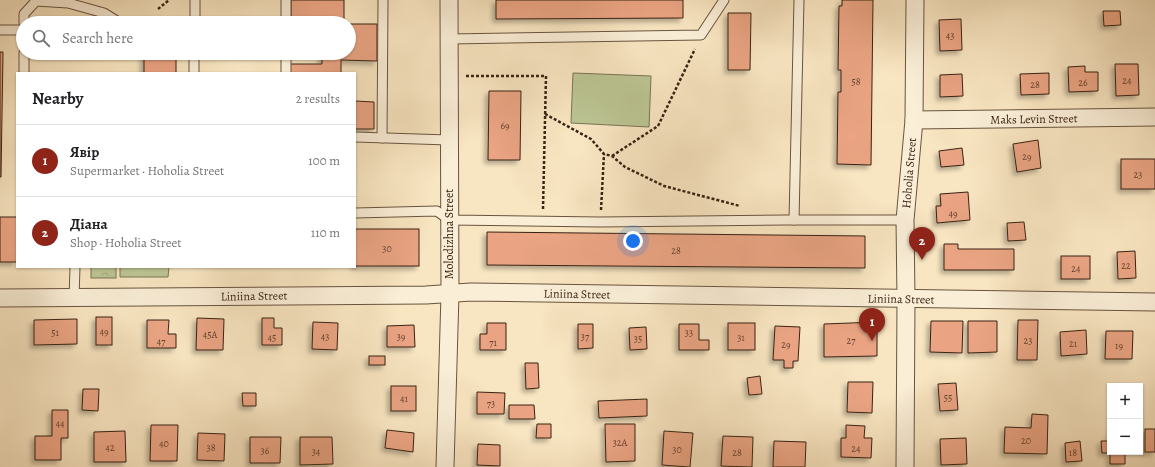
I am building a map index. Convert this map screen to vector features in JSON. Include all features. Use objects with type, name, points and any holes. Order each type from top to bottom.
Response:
[{"type":"street","name":"Molodizhna Street","points":[[445,467],[450,294],[449,0]]},
{"type":"street","name":"Hoholia Street","points":[[904,467],[906,299],[905,220],[914,120],[915,0]]},
{"type":"street","name":"Maks Levin Street","points":[[914,120],[1155,117]]},
{"type":"street","name":"Liniina Street","points":[[0,298],[450,294],[471,292],[1155,302]]},
{"type":"lane","points":[[195,0],[195,16]]},
{"type":"lane","points":[[286,0],[286,16]]},
{"type":"lane","points":[[382,138],[383,0]]},
{"type":"lane","points":[[449,39],[701,36],[724,0]]},
{"type":"lane","points":[[794,220],[799,0]]},
{"type":"lane","points":[[24,16],[24,14],[36,1],[68,3],[104,12],[110,16]]},
{"type":"lane","points":[[0,30],[16,30]]},
{"type":"lane","points":[[24,60],[24,72]]},
{"type":"lane","points":[[194,60],[194,72]]},
{"type":"lane","points":[[286,60],[286,72]]},
{"type":"lane","points":[[356,137],[449,140]]},
{"type":"lane","points":[[356,213],[437,211],[449,220],[600,222],[905,220]]},
{"type":"lane","points":[[74,298],[75,268]]},
{"type":"path","points":[[612,156],[658,126],[701,36]]},
{"type":"path","points":[[449,76],[546,76],[543,221]]},
{"type":"path","points":[[545,114],[591,139],[604,154],[612,156],[625,167],[664,186],[744,207]]},
{"type":"path","points":[[600,222],[604,154]]},
{"type":"green space","points":[[573,73],[651,76],[649,127],[571,123]]},
{"type":"green space","points":[[91,268],[116,268],[116,278],[91,278]]},
{"type":"green space","points":[[120,268],[169,268],[168,277],[120,277]]},
{"type":"building","points":[[291,0],[344,0],[344,16],[291,16]]},
{"type":"building","points":[[496,0],[683,0],[683,18],[496,19]]},
{"type":"building","points":[[842,0],[873,0],[871,165],[837,164],[838,92],[841,92],[841,70],[838,70],[839,6],[842,6]]},
{"type":"building","points":[[1103,11],[1120,11],[1121,25],[1104,26]]},
{"type":"building","points":[[728,13],[751,13],[750,70],[728,70]]},
{"type":"building","points":[[961,19],[962,50],[940,51],[939,20]]},
{"type":"building","points":[[356,24],[377,24],[377,61],[341,60],[356,60]]},
{"type":"building","points":[[0,52],[3,52],[1,177],[0,177]]},
{"type":"building","points":[[144,60],[176,60],[176,72],[144,72]]},
{"type":"building","points":[[322,60],[341,60],[341,72],[290,72],[290,64],[322,64]]},
{"type":"building","points":[[1115,64],[1138,64],[1139,95],[1116,96]]},
{"type":"building","points":[[1085,66],[1085,72],[1098,72],[1098,91],[1069,92],[1068,67]]},
{"type":"building","points":[[1049,73],[1049,94],[1021,95],[1020,74]]},
{"type":"building","points":[[962,74],[963,96],[940,97],[940,75]]},
{"type":"building","points":[[489,91],[521,91],[520,160],[488,160]]},
{"type":"building","points":[[356,101],[374,102],[374,129],[356,129]]},
{"type":"building","points":[[1038,140],[1041,168],[1017,172],[1013,144]]},
{"type":"building","points":[[962,148],[964,165],[941,167],[939,151]]},
{"type":"building","points":[[1121,159],[1155,159],[1155,189],[1121,189]]},
{"type":"building","points":[[968,192],[970,220],[937,223],[936,206],[941,206],[940,194]]},
{"type":"building","points":[[0,217],[16,217],[16,262],[0,262]]},
{"type":"building","points":[[1024,222],[1026,240],[1008,241],[1007,223]]},
{"type":"building","points":[[356,229],[419,229],[419,266],[356,266]]},
{"type":"building","points":[[487,232],[865,236],[865,268],[487,265]]},
{"type":"building","points":[[944,244],[958,244],[958,249],[1014,249],[1014,270],[944,270]]},
{"type":"building","points":[[1135,251],[1136,278],[1118,279],[1117,252]]},
{"type":"building","points":[[1061,256],[1090,256],[1090,279],[1061,279]]},
{"type":"building","points":[[96,317],[112,317],[112,345],[96,345]]},
{"type":"building","points":[[197,318],[224,319],[223,350],[196,350]]},
{"type":"building","points":[[262,318],[274,318],[274,328],[282,328],[282,345],[262,345]]},
{"type":"building","points":[[77,319],[77,344],[34,345],[34,320]]},
{"type":"building","points":[[147,320],[169,320],[168,334],[176,334],[176,348],[147,348]]},
{"type":"building","points":[[1018,320],[1038,320],[1037,360],[1017,360]]},
{"type":"building","points":[[931,321],[963,321],[962,353],[930,352]]},
{"type":"building","points":[[968,321],[997,321],[997,352],[968,353]]},
{"type":"building","points":[[313,322],[338,323],[337,350],[312,349]]},
{"type":"building","points":[[877,322],[877,356],[824,357],[824,324]]},
{"type":"building","points":[[487,323],[506,323],[506,350],[480,350],[480,334],[487,334]]},
{"type":"building","points":[[728,323],[755,323],[755,350],[728,350]]},
{"type":"building","points":[[578,324],[593,324],[593,348],[578,349]]},
{"type":"building","points":[[679,324],[699,324],[699,340],[709,340],[709,350],[679,350]]},
{"type":"building","points":[[414,325],[415,347],[387,347],[387,326]]},
{"type":"building","points":[[775,326],[800,327],[798,361],[793,361],[793,368],[784,368],[784,360],[773,360]]},
{"type":"building","points":[[646,327],[647,349],[630,350],[629,328]]},
{"type":"building","points":[[1086,330],[1087,354],[1061,356],[1060,332]]},
{"type":"building","points":[[1106,331],[1133,331],[1132,359],[1105,359]]},
{"type":"building","points":[[369,356],[385,356],[385,365],[369,365]]},
{"type":"building","points":[[525,363],[538,363],[539,388],[526,389]]},
{"type":"building","points":[[760,376],[762,394],[749,395],[747,378]]},
{"type":"building","points":[[848,382],[873,382],[872,413],[847,412]]},
{"type":"building","points":[[956,383],[958,410],[940,411],[938,384]]},
{"type":"building","points":[[391,386],[416,386],[416,411],[391,411]]},
{"type":"building","points":[[83,389],[99,389],[98,411],[82,410]]},
{"type":"building","points":[[477,392],[505,393],[504,414],[477,414]]},
{"type":"building","points":[[242,393],[256,393],[256,406],[243,406]]},
{"type":"building","points":[[647,399],[647,416],[599,418],[598,401]]},
{"type":"building","points":[[509,405],[534,405],[535,419],[509,419]]},
{"type":"building","points":[[52,410],[68,410],[68,438],[61,438],[61,460],[35,460],[35,436],[52,436]]},
{"type":"building","points":[[1032,414],[1048,415],[1047,454],[1004,453],[1005,427],[1031,428]]},
{"type":"building","points":[[537,424],[551,424],[551,438],[536,438]]},
{"type":"building","points":[[605,424],[635,424],[635,461],[606,462]]},
{"type":"building","points":[[151,425],[178,425],[177,461],[150,461]]},
{"type":"building","points":[[846,425],[865,426],[864,438],[872,438],[871,458],[841,457],[841,438],[846,438]]},
{"type":"building","points":[[1145,429],[1155,429],[1155,452],[1145,452]]},
{"type":"building","points":[[387,430],[414,433],[413,452],[385,448]]},
{"type":"building","points":[[125,431],[126,462],[94,462],[94,432]]},
{"type":"building","points":[[664,431],[693,433],[690,467],[662,465]]},
{"type":"building","points":[[198,433],[225,434],[224,461],[197,460]]},
{"type":"building","points":[[723,436],[753,437],[752,467],[721,466]]},
{"type":"building","points":[[250,437],[281,437],[280,463],[250,463]]},
{"type":"building","points":[[300,437],[332,437],[333,464],[300,465]]},
{"type":"building","points":[[966,438],[967,464],[941,465],[940,439]]},
{"type":"building","points":[[774,441],[806,442],[805,467],[773,467]]},
{"type":"building","points":[[1080,441],[1082,461],[1066,462],[1065,443]]},
{"type":"building","points":[[1101,441],[1107,441],[1107,453],[1102,453]]},
{"type":"building","points":[[478,444],[500,445],[500,466],[477,465]]},
{"type":"building","points":[[1110,455],[1125,455],[1125,464],[1110,464]]},
{"type":"place","name":"Діана","points":[[922,260]]},
{"type":"place","name":"Явір","points":[[872,341]]}]
